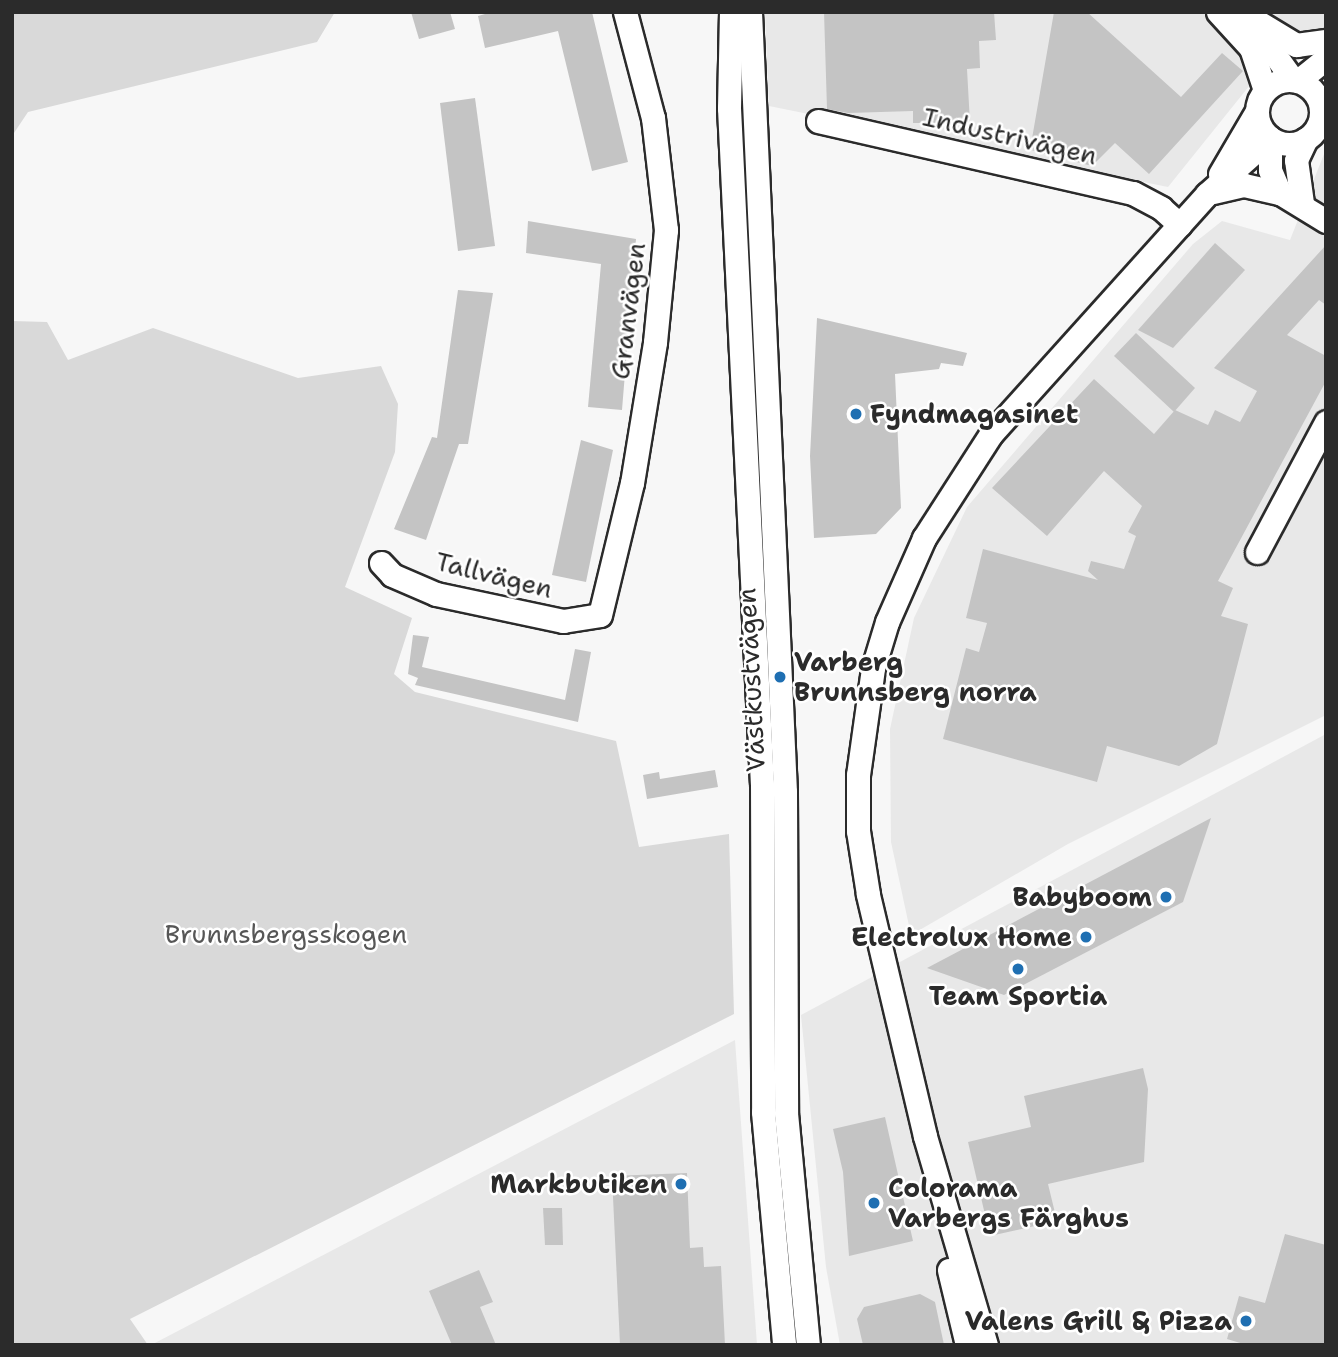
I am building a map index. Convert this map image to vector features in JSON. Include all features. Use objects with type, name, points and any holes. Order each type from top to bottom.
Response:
[{"type":"street","name":"Granvägen","points":[[600,615],[632,483],[655,342],[666,230],[653,118],[625,12]]},
{"type":"street","name":"Västkustvägen","points":[[731,12],[729,108],[762,784],[763,1112],[784,1345]]},
{"type":"street","name":"Västkustvägen","points":[[750,12],[785,792],[786,1113],[808,1345]]},
{"type":"street","points":[[1218,12],[1251,48],[1261,101],[1260,126],[1270,138],[1284,144],[1306,139]]},
{"type":"street","points":[[1244,13],[1296,45],[1326,41]]},
{"type":"street","points":[[1244,13],[1295,81],[1314,93],[1323,108],[1317,127],[1306,139],[1296,160],[1302,203]]},
{"type":"street","points":[[1207,194],[1261,101],[1278,82],[1295,81],[1326,58]]},
{"type":"street","name":"Industrivägen","points":[[818,121],[1133,193],[1161,208],[1180,225]]},
{"type":"street","points":[[1270,138],[1270,170],[1280,193]]},
{"type":"street","points":[[967,1345],[925,1136],[868,894],[858,831],[858,775],[873,668],[887,622],[923,538],[971,461],[1013,406],[1207,194],[1270,138]]},
{"type":"street","points":[[1207,194],[1244,185],[1280,193],[1302,203],[1326,221]]},
{"type":"street","points":[[1257,552],[1326,422]]},
{"type":"street","name":"Tallvägen","points":[[381,563],[392,575],[436,594],[563,621],[600,615]]},
{"type":"street","points":[[925,1136],[986,1345]]},
{"type":"shaded area","points":[[765,12],[1326,12],[1326,28],[1250,85],[1168,187],[769,106]]},
{"type":"shaded area","points":[[1326,149],[1326,715],[1068,844],[911,935],[891,842],[890,729],[914,618],[967,507],[1193,244],[1222,221],[1290,240]]},
{"type":"shaded area","points":[[1326,734],[1326,1345],[840,1345],[826,1267],[801,1015]]},
{"type":"shaded area","points":[[735,1040],[757,1345],[151,1345]]},
{"type":"green space","points":[[12,12],[335,12],[317,42],[28,112],[12,136]]},
{"type":"green space","name":"Brunnsbergsskogen","points":[[12,321],[47,322],[68,360],[153,328],[298,378],[381,366],[398,404],[395,452],[345,587],[412,618],[394,674],[415,692],[616,741],[639,847],[729,834],[734,1014],[130,1319],[148,1345],[12,1345]]},
{"type":"building","points":[[411,12],[450,12],[455,29],[419,39]]},
{"type":"building","points":[[492,12],[592,12],[628,162],[592,171],[558,31],[485,48],[478,16]]},
{"type":"building","points":[[824,12],[994,12],[996,40],[979,41],[980,68],[967,69],[970,123],[913,123],[913,111],[848,113],[827,109]]},
{"type":"building","points":[[1054,12],[1087,12],[1181,97],[1222,53],[1243,71],[1149,174],[1115,143],[1092,166],[1030,150]]},
{"type":"building","points":[[475,98],[495,246],[458,251],[440,103]]},
{"type":"building","points":[[528,221],[636,239],[622,410],[588,407],[601,264],[526,253]]},
{"type":"building","points":[[1215,243],[1245,270],[1173,348],[1138,330]]},
{"type":"building","points":[[1326,245],[1326,305],[1319,300],[1287,335],[1326,356],[1326,381],[1218,581],[1233,588],[1221,616],[1248,624],[1217,744],[1179,766],[1107,746],[1097,782],[943,739],[966,648],[979,652],[987,623],[966,618],[983,549],[1098,580],[1088,571],[1091,561],[1124,569],[1136,536],[1128,532],[1142,506],[1104,471],[1047,536],[992,488],[1094,379],[1154,434],[1175,410],[1208,425],[1215,410],[1240,422],[1257,391],[1214,368]]},
{"type":"building","points":[[458,290],[493,293],[468,444],[459,444],[426,540],[394,529],[432,437],[437,438]]},
{"type":"building","name":"Fyndmagasinet","points":[[817,318],[967,353],[963,366],[941,363],[939,369],[895,374],[901,508],[876,534],[814,538],[810,456]]},
{"type":"building","points":[[1136,333],[1195,388],[1174,412],[1114,356]]},
{"type":"building","points":[[581,440],[613,450],[586,582],[552,575]]},
{"type":"building","points":[[413,635],[429,637],[422,667],[565,700],[575,649],[591,652],[578,722],[415,685],[418,678],[408,674]]},
{"type":"building","points":[[715,770],[718,787],[647,799],[643,775],[659,772],[660,779]]},
{"type":"building","points":[[1211,818],[1183,902],[1004,995],[927,968]]},
{"type":"building","points":[[1143,1068],[1148,1089],[1144,1162],[1048,1184],[1057,1221],[990,1236],[968,1142],[1031,1127],[1024,1096]]},
{"type":"building","name":"Colorama Varbergs Färghus","points":[[885,1117],[913,1241],[849,1256],[843,1172],[833,1129]]},
{"type":"building","points":[[687,1173],[690,1248],[703,1247],[704,1267],[721,1266],[725,1345],[620,1345],[612,1176]]},
{"type":"building","points":[[543,1208],[562,1208],[563,1245],[545,1245]]},
{"type":"building","points":[[1285,1234],[1326,1245],[1326,1345],[1247,1345],[1227,1339],[1239,1296],[1265,1303]]},
{"type":"building","points":[[479,1270],[493,1302],[480,1307],[496,1345],[452,1345],[429,1291]]},
{"type":"building","points":[[920,1294],[935,1302],[944,1345],[863,1345],[857,1319],[864,1307]]},
{"type":"place","name":"Fyndmagasinet","points":[[856,414]]},
{"type":"place","name":"Varberg Brunnsberg norra","points":[[780,677]]},
{"type":"place","name":"Babyboom","points":[[1166,897]]},
{"type":"place","name":"Electrolux Home","points":[[1086,937]]},
{"type":"place","name":"Team Sportia","points":[[1018,969]]},
{"type":"place","name":"Markbutiken","points":[[681,1184]]},
{"type":"place","name":"Colorama Varbergs Färghus","points":[[874,1203]]},
{"type":"place","name":"Valens Grill & Pizza","points":[[1246,1321]]}]
